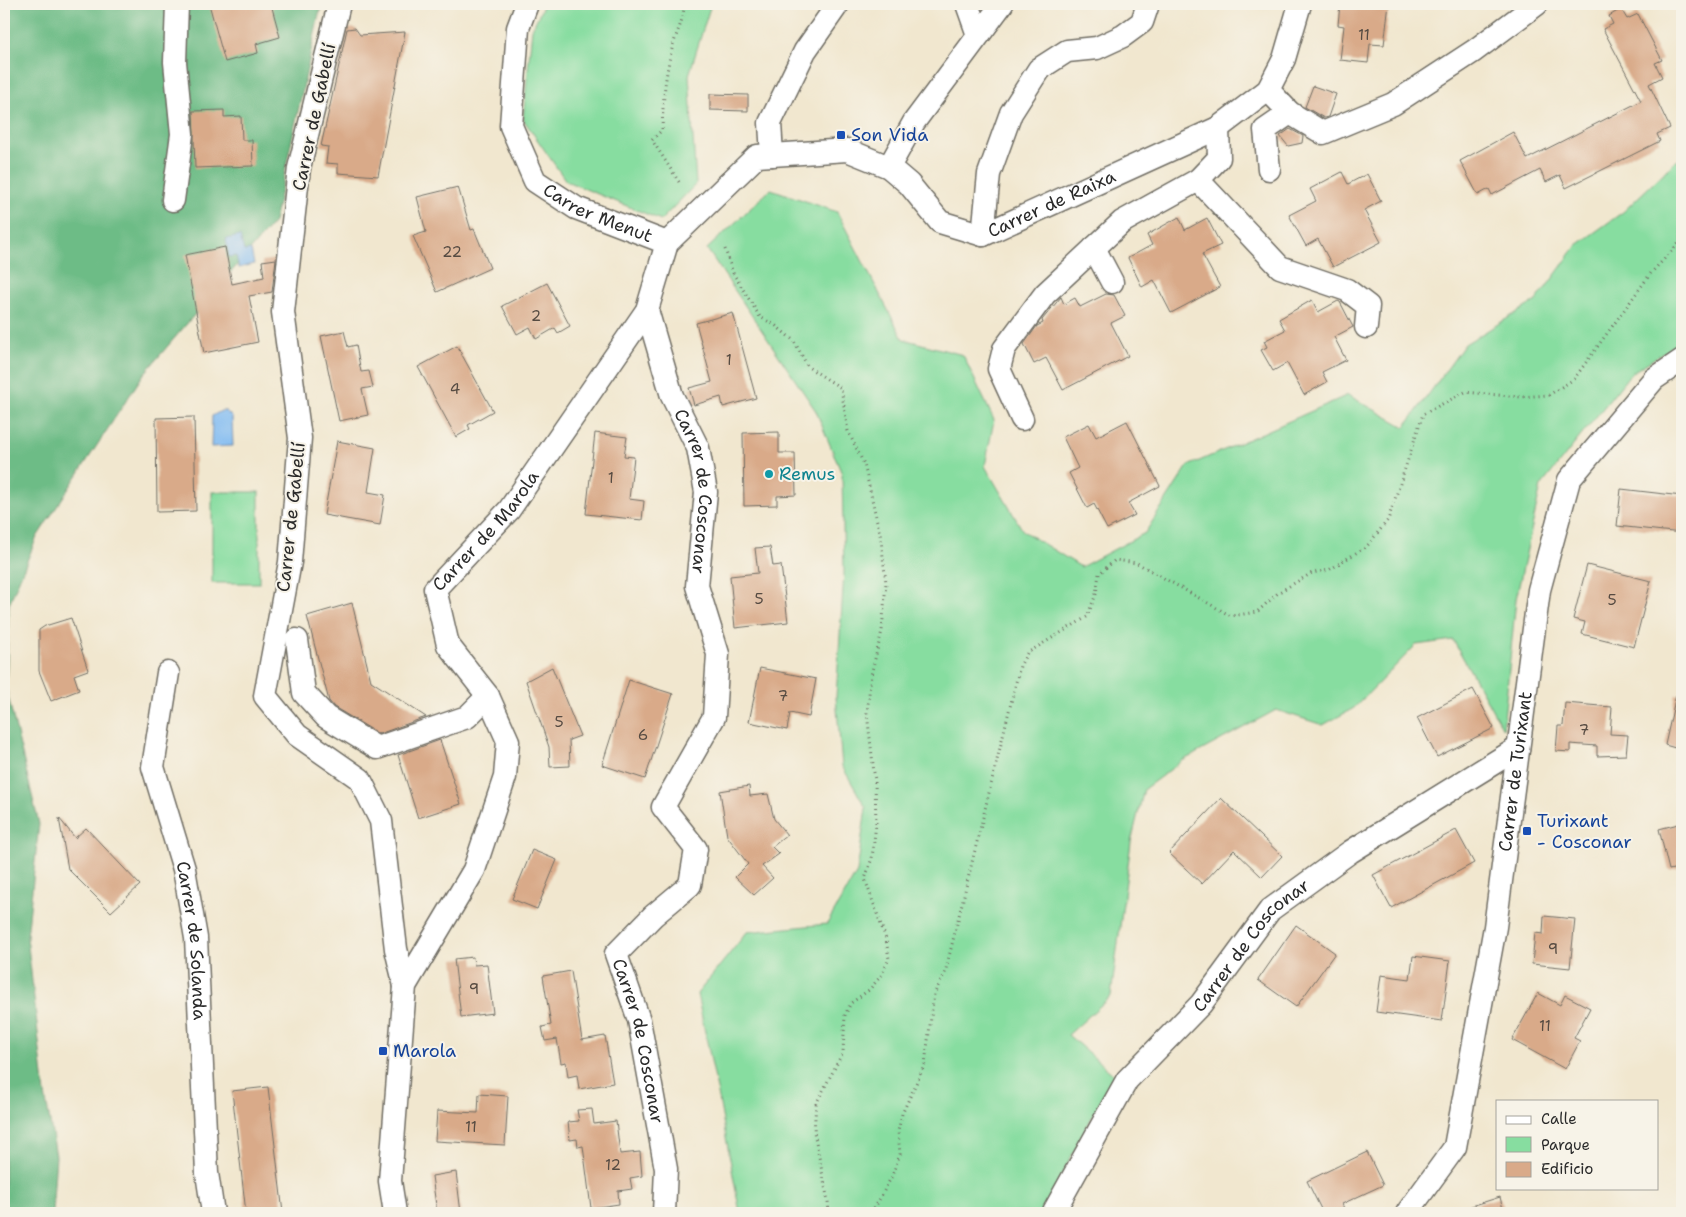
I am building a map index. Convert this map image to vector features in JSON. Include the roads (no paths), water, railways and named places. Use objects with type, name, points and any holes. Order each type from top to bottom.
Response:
[{"type":"street","points":[[173,200],[182,134],[175,62],[177,4]]},
{"type":"street","name":"Carrer de Gabellí","points":[[339,4],[299,168],[283,312],[300,438],[290,562],[266,696],[297,735],[360,779],[380,821],[396,949],[405,986]]},
{"type":"street","name":"Carrer Menut","points":[[527,4],[518,28],[511,126],[535,182],[576,208],[667,244]]},
{"type":"street","points":[[772,155],[770,123],[805,51],[838,4]]},
{"type":"street","points":[[967,4],[978,35]]},
{"type":"street","points":[[889,167],[914,122],[1002,4]]},
{"type":"street","points":[[983,235],[989,174],[1011,113],[1039,69],[1067,51],[1097,48],[1123,36],[1142,22],[1148,4]]},
{"type":"street","name":"Carrer de Raixa","points":[[667,244],[757,156],[848,150],[889,167],[909,184],[940,222],[983,235],[1218,128],[1268,90],[1284,60],[1300,4]]},
{"type":"street","points":[[1268,90],[1290,113],[1323,133],[1393,104],[1474,51],[1537,4]]},
{"type":"street","points":[[1269,169],[1266,130],[1290,113]]},
{"type":"street","points":[[1022,419],[999,369],[1004,349],[1045,294],[1122,222],[1198,180],[1219,158],[1218,128]]},
{"type":"street","points":[[1198,180],[1280,267],[1348,290],[1368,306],[1366,327]]},
{"type":"street","name":"Carrer de Marola","points":[[395,1213],[390,1181],[405,986],[474,870],[505,777],[508,741],[488,696],[448,645],[435,589],[509,510],[647,310],[667,244]]},
{"type":"street","points":[[1094,248],[1112,282]]},
{"type":"street","name":"Carrer de Cosconar","points":[[647,310],[672,396],[698,448],[706,492],[697,586],[718,654],[714,717],[663,807],[696,849],[690,885],[653,916],[616,954],[640,1020],[666,1169],[664,1213]]},
{"type":"street","name":"Carrer de Turixant","points":[[1407,1213],[1455,1147],[1495,926],[1539,590],[1569,480],[1654,379],[1682,360]]},
{"type":"street","points":[[297,640],[304,693],[326,717],[377,748],[467,717],[488,696]]},
{"type":"street","name":"Carrer de Solanda","points":[[168,673],[153,766],[184,869],[196,938],[206,1154],[213,1213]]},
{"type":"street","name":"Carrer de Cosconar","points":[[1053,1213],[1127,1080],[1201,1004],[1270,910],[1350,852],[1518,748]]},
{"type":"water","points":[[240,236],[244,251],[251,250],[254,264],[239,268],[236,256],[229,257],[226,239]]},
{"type":"water","points":[[221,411],[226,411],[232,417],[233,446],[211,447],[212,416]]},
{"type":"place","name":"Son Vida","points":[[841,135]]},
{"type":"place","name":"Remus","points":[[769,474]]},
{"type":"place","name":"Turixant - Cosconar","points":[[1527,831]]},
{"type":"place","name":"Marola","points":[[383,1051]]}]
